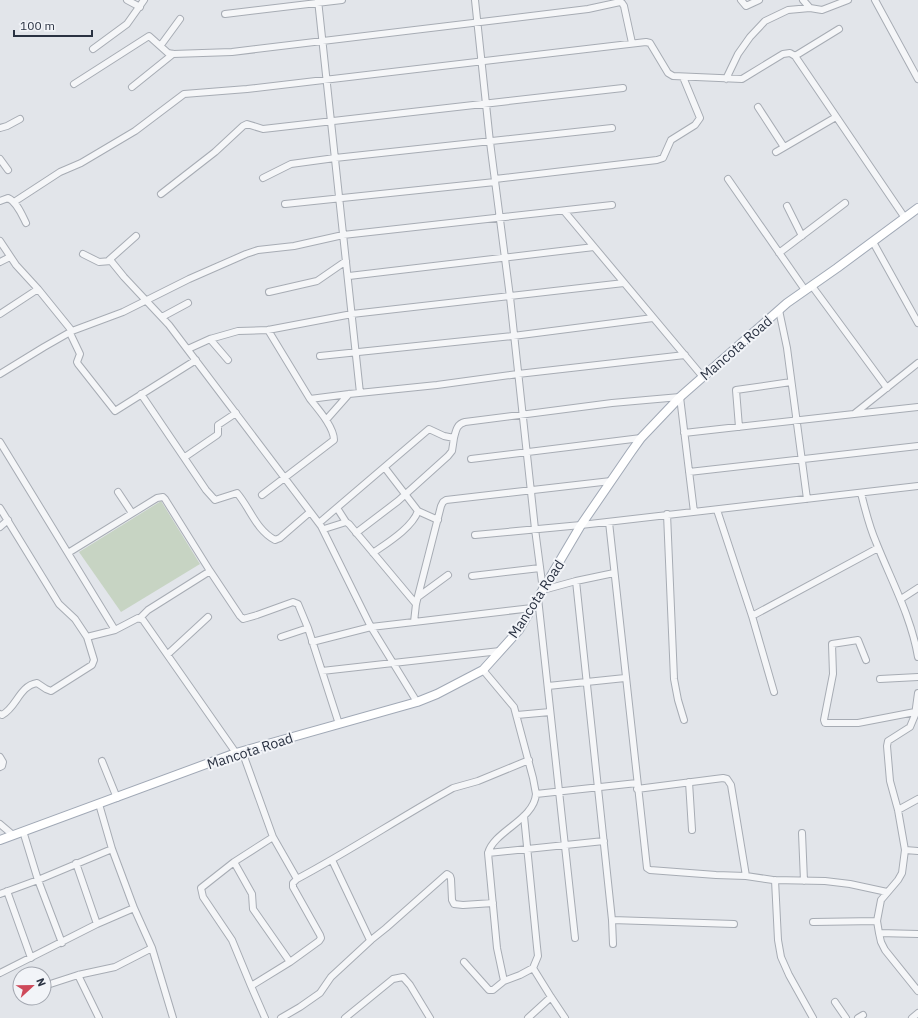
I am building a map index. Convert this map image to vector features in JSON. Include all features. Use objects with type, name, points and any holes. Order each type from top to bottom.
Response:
[{"type":"main road","name":"Mancota Road","points":[[0,840],[239,752],[417,702],[437,694],[483,670],[519,630],[581,525],[641,438],[680,397],[779,310],[918,208]]},
{"type":"street","points":[[127,0],[140,7]]},
{"type":"street","points":[[93,49],[127,24],[144,0]]},
{"type":"street","points":[[225,14],[318,1],[342,0]]},
{"type":"street","points":[[475,0],[499,219],[510,297],[535,529],[544,590],[614,573]]},
{"type":"street","points":[[741,0],[746,6],[760,0]]},
{"type":"street","points":[[803,0],[810,8]]},
{"type":"street","points":[[726,79],[738,54],[754,32],[765,21],[788,10],[810,8],[822,10],[848,0]]},
{"type":"street","points":[[875,0],[918,79]]},
{"type":"street","points":[[318,1],[346,262],[349,276],[360,393]]},
{"type":"street","points":[[74,84],[149,36],[161,45],[168,53],[172,54],[232,52],[588,10],[620,2],[624,6],[632,43]]},
{"type":"street","points":[[161,45],[180,19]]},
{"type":"street","points":[[795,56],[839,29]]},
{"type":"street","points":[[14,202],[60,172],[81,162],[135,131],[184,94],[253,89],[326,79],[646,42],[650,43],[669,74],[683,77],[739,79],[744,78],[786,52],[795,56],[905,218]]},
{"type":"street","points":[[132,87],[172,54]]},
{"type":"street","points":[[285,204],[661,159],[664,156],[671,140],[695,124],[700,118],[683,77]]},
{"type":"street","points":[[161,194],[215,152],[247,124],[263,129],[623,88]]},
{"type":"street","points":[[758,107],[784,147]]},
{"type":"street","points":[[776,152],[836,117]]},
{"type":"street","points":[[0,128],[20,119]]},
{"type":"street","points":[[263,178],[290,164],[612,128]]},
{"type":"street","points":[[0,159],[8,170]]},
{"type":"street","points":[[728,179],[779,253],[887,388]]},
{"type":"street","points":[[0,201],[8,198],[14,202],[26,223]]},
{"type":"street","points":[[779,253],[845,203]]},
{"type":"street","points":[[0,374],[71,332],[123,312],[190,279],[258,250],[294,246],[343,235],[499,219],[612,205]]},
{"type":"street","points":[[788,206],[802,236]]},
{"type":"street","points":[[564,211],[703,376]]},
{"type":"street","points":[[83,254],[99,262],[109,260],[136,236]]},
{"type":"street","points":[[0,241],[10,257],[38,289],[71,332],[80,354],[77,363],[112,410],[117,411],[141,394],[196,360]]},
{"type":"street","points":[[872,242],[918,323]]},
{"type":"street","points":[[349,276],[505,259],[594,247]]},
{"type":"street","points":[[0,262],[10,257]]},
{"type":"street","points":[[109,260],[162,317],[188,349],[324,529],[371,626],[417,702]]},
{"type":"street","points":[[269,292],[317,282],[346,262]]},
{"type":"street","points":[[188,349],[210,339],[238,330],[268,330],[352,314],[624,283]]},
{"type":"street","points":[[0,314],[38,289]]},
{"type":"street","points":[[162,317],[188,303]]},
{"type":"street","points":[[779,310],[787,348],[807,499]]},
{"type":"street","points":[[320,356],[513,336],[653,318]]},
{"type":"street","points":[[262,495],[334,440],[334,436],[326,420],[310,399],[268,330]]},
{"type":"street","points":[[210,339],[228,360]]},
{"type":"street","points":[[310,399],[685,355]]},
{"type":"street","points":[[854,414],[918,363]]},
{"type":"street","points":[[911,369],[918,368]]},
{"type":"street","points":[[738,427],[736,390],[791,382]]},
{"type":"street","points":[[141,394],[213,499],[217,500],[237,493],[259,525],[273,539],[277,540],[310,512]]},
{"type":"street","points":[[326,420],[349,394]]},
{"type":"street","points":[[356,533],[406,494],[448,456],[452,451],[457,427],[463,422],[612,403],[680,397],[694,512]]},
{"type":"street","points":[[684,434],[918,407]]},
{"type":"street","points":[[184,457],[217,435],[218,426],[236,413]]},
{"type":"street","points":[[319,523],[429,429],[444,436],[454,438]]},
{"type":"street","points":[[471,459],[641,438]]},
{"type":"street","points":[[0,442],[115,630]]},
{"type":"street","points":[[689,472],[918,446]]},
{"type":"street","points":[[385,468],[418,511],[438,520]]},
{"type":"street","points":[[414,622],[416,604],[443,502],[446,500],[611,481]]},
{"type":"street","points":[[475,535],[609,522],[667,514],[717,510],[918,486]]},
{"type":"street","points":[[118,492],[132,513]]},
{"type":"street","points":[[861,492],[868,520],[878,548],[901,599],[918,656]]},
{"type":"street","points":[[68,553],[157,498],[163,497],[210,571],[243,619],[295,602],[299,606],[308,628],[339,724]]},
{"type":"street","points":[[0,508],[59,604],[75,619],[87,637],[94,660],[92,665],[51,691],[37,683],[30,685],[21,692],[9,710],[2,715],[0,714]]},
{"type":"street","points":[[337,508],[346,522],[416,604]]},
{"type":"street","points":[[717,510],[752,616],[774,692]]},
{"type":"street","points":[[373,553],[405,529],[412,522],[418,511]]},
{"type":"street","points":[[667,514],[674,679],[684,720]]},
{"type":"street","points":[[0,527],[8,520]]},
{"type":"street","points":[[324,529],[346,522]]},
{"type":"street","points":[[609,522],[647,868],[650,870],[746,876],[775,880],[838,882],[887,892]]},
{"type":"street","points":[[752,616],[878,548]]},
{"type":"street","points":[[472,576],[540,568]]},
{"type":"street","points":[[87,637],[115,630],[140,618],[148,610],[210,571]]},
{"type":"street","points":[[418,597],[448,575]]},
{"type":"street","points":[[576,581],[585,681],[604,841],[614,944]]},
{"type":"street","points":[[901,599],[918,588]]},
{"type":"street","points":[[538,598],[575,938]]},
{"type":"street","points":[[312,642],[371,626],[532,608]]},
{"type":"street","points":[[168,654],[208,616]]},
{"type":"street","points":[[140,618],[145,622],[239,752],[273,837],[297,879]]},
{"type":"street","points":[[281,637],[308,628]]},
{"type":"street","points":[[866,660],[858,640],[849,640],[832,644],[833,674],[824,720],[825,723],[858,723],[915,712]]},
{"type":"street","points":[[322,671],[500,651]]},
{"type":"street","points":[[483,670],[510,701],[517,714],[536,794],[536,802],[524,816],[502,834],[488,853],[497,948],[504,981]]},
{"type":"street","points":[[880,679],[918,677]]},
{"type":"street","points":[[548,686],[625,678]]},
{"type":"street","points":[[918,693],[915,712],[910,727],[888,741],[887,746],[890,781],[898,810],[906,850],[902,873],[881,900],[877,921],[878,933],[885,950],[918,991]]},
{"type":"street","points":[[517,714],[550,712]]},
{"type":"street","points":[[0,757],[3,762],[0,768]]},
{"type":"street","points":[[251,986],[290,962],[321,938],[293,887],[293,883],[297,879],[332,860],[446,792],[478,781],[529,760]]},
{"type":"street","points":[[102,761],[117,798]]},
{"type":"street","points":[[536,794],[598,787],[637,786],[727,778],[730,781],[746,876]]},
{"type":"street","points":[[689,782],[692,830]]},
{"type":"street","points":[[898,810],[918,799]]},
{"type":"street","points":[[99,804],[112,849],[134,908],[152,948],[173,1018]]},
{"type":"street","points":[[464,962],[489,990],[492,990],[504,981],[533,968],[538,956],[524,816]]},
{"type":"street","points":[[0,824],[13,835]]},
{"type":"street","points":[[23,831],[38,880],[62,943]]},
{"type":"street","points":[[802,833],[804,881]]},
{"type":"street","points":[[265,1018],[232,940],[201,892],[201,888],[234,862],[273,837]]},
{"type":"street","points":[[488,853],[604,841]]},
{"type":"street","points":[[0,894],[112,849]]},
{"type":"street","points":[[906,850],[918,851]]},
{"type":"street","points":[[332,860],[367,935],[371,940]]},
{"type":"street","points":[[234,862],[252,894],[253,909],[290,962]]},
{"type":"street","points":[[76,863],[97,924]]},
{"type":"street","points":[[281,1018],[320,993],[331,977],[447,874],[451,879],[452,900],[454,904],[463,905],[493,903]]},
{"type":"street","points":[[775,880],[778,940],[781,956],[789,975],[813,1018]]},
{"type":"street","points":[[7,891],[31,958]]},
{"type":"street","points":[[0,973],[97,924],[134,908]]},
{"type":"street","points":[[612,920],[734,924]]},
{"type":"street","points":[[813,922],[877,921]]},
{"type":"street","points":[[878,933],[918,934]]},
{"type":"street","points":[[52,983],[78,975],[115,967],[152,948]]},
{"type":"street","points":[[533,968],[550,997],[565,1018]]},
{"type":"street","points":[[78,975],[99,1018]]},
{"type":"street","points":[[345,1018],[393,979],[403,977],[410,985],[429,1018]]},
{"type":"street","points":[[528,1018],[550,997]]},
{"type":"street","points":[[835,1002],[846,1018]]},
{"type":"street","points":[[912,1018],[918,1013]]},
{"type":"green space","points":[[161,501],[200,564],[121,612],[79,552]]}]
